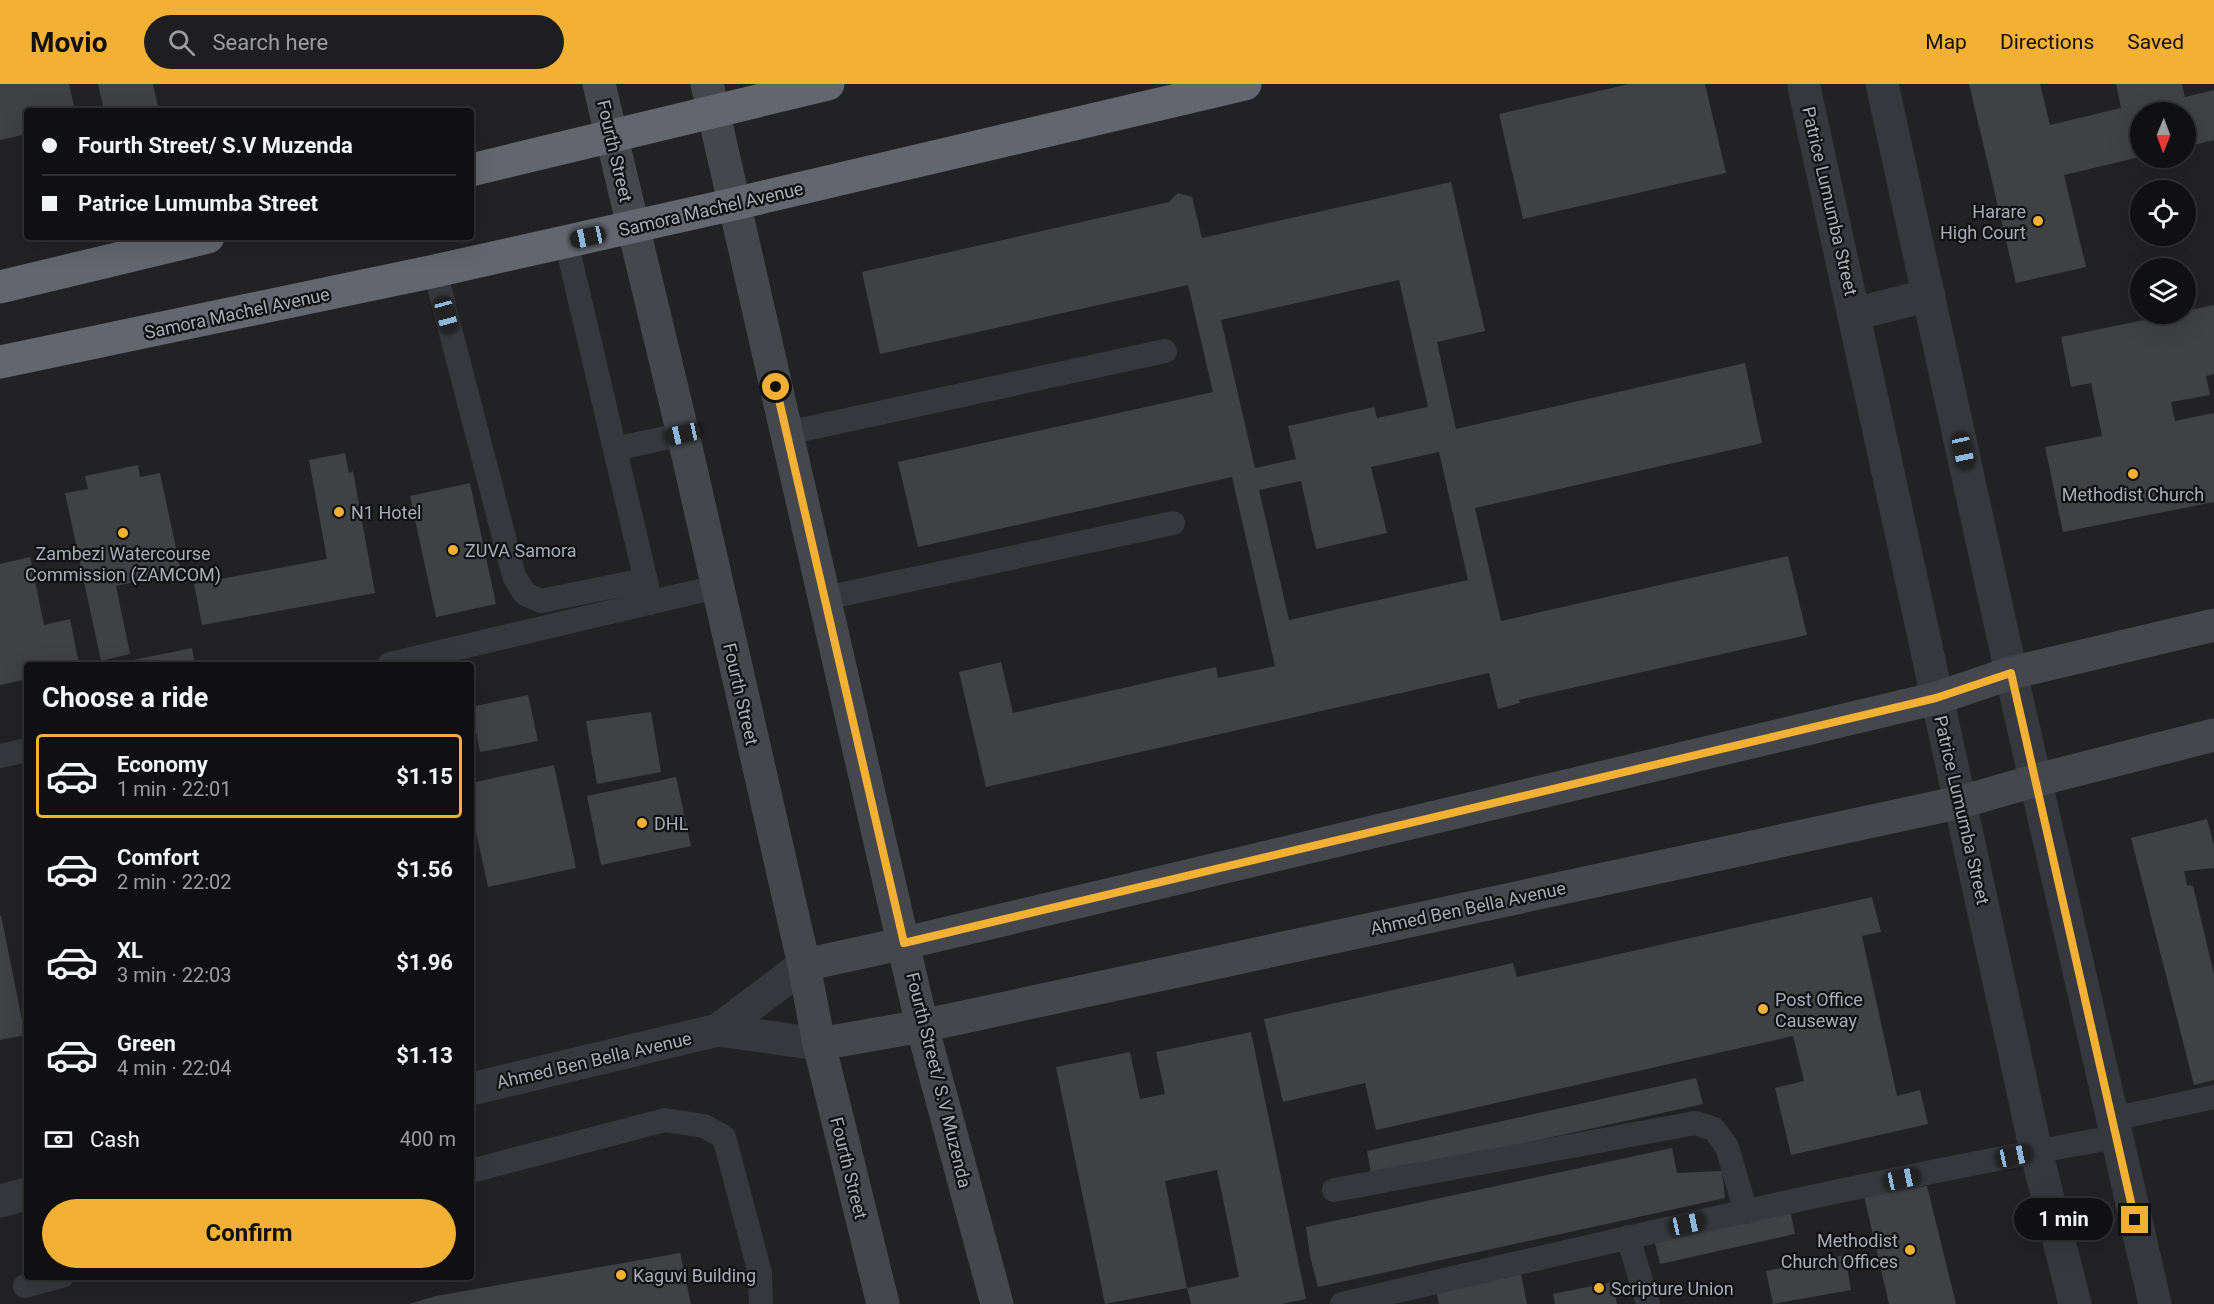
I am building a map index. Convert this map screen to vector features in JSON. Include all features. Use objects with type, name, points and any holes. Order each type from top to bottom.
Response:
[{"type":"highway","points":[[474,169],[609,135],[710,98],[828,84]]},
{"type":"highway","name":"Samora Machel Avenue","points":[[0,362],[633,227],[1245,84]]},
{"type":"highway","points":[[0,287],[196,240]]},
{"type":"street","name":"Fourth Street","points":[[599,84],[609,135],[683,434],[716,587],[804,965],[819,1044],[883,1304]]},
{"type":"street","points":[[1882,84],[2011,673],[2155,1304]]},
{"type":"street","name":"Patrice Lumumba Street","points":[[1804,87],[1856,314],[1936,698],[1961,802],[2036,1151],[2075,1304]]},
{"type":"street","name":"Fourth Street/ S.V Muzenda","points":[[710,98],[922,1026],[998,1304]]},
{"type":"street","name":"Patrice Lumumba Street","points":[[1856,314],[1929,295]]},
{"type":"street","name":"Ahmed Ben Bella Avenue","points":[[718,1030],[804,965],[1936,698],[2011,673],[2214,625]]},
{"type":"street","name":"Ahmed Ben Bella Avenue","points":[[474,1088],[718,1030],[819,1044],[922,1026],[1961,802],[2037,780],[2214,735]]},
{"type":"street","points":[[0,1201],[24,1195]]},
{"type":"lane","points":[[566,241],[648,592]]},
{"type":"lane","points":[[435,271],[514,576],[525,594],[541,601],[716,587]]},
{"type":"lane","points":[[787,433],[1165,351]]},
{"type":"lane","points":[[615,450],[683,434]]},
{"type":"lane","points":[[825,598],[1173,523]]},
{"type":"lane","points":[[397,662],[648,592]]},
{"type":"lane","points":[[0,756],[24,751]]},
{"type":"lane","points":[[1342,1304],[1628,1237],[2036,1151],[2214,1097]]},
{"type":"lane","points":[[474,1170],[665,1120],[704,1126],[724,1137],[760,1273],[761,1304]]},
{"type":"lane","points":[[1334,1190],[1695,1123],[1714,1129],[1726,1147],[1746,1212]]},
{"type":"lane","points":[[1628,1237],[1648,1304]]},
{"type":"lane","points":[[25,1286],[47,1280]]},
{"type":"shaded area","points":[[0,84],[2214,84],[2214,1304],[0,1304]]},
{"type":"building","points":[[0,84],[69,84],[74,108],[24,108],[24,135],[0,140]]},
{"type":"building","points":[[98,84],[153,84],[158,108],[103,108]]},
{"type":"building","points":[[1629,84],[1705,84],[1726,173],[1523,219],[1499,114]]},
{"type":"building","name":"Harare High Court","points":[[1969,84],[2040,84],[2050,125],[2121,108],[2116,84],[2182,84],[2185,97],[2214,90],[2214,140],[2196,144],[2196,102],[2130,102],[2130,159],[2064,175],[2086,267],[2016,283]]},
{"type":"building","points":[[1451,182],[1485,331],[1437,342],[1456,429],[1745,363],[1762,443],[1475,508],[1501,621],[1788,556],[1807,635],[1519,700],[1520,703],[1498,709],[1489,673],[986,787],[959,672],[1001,662],[1013,713],[1216,667],[1218,678],[1275,666],[1232,477],[918,547],[898,462],[1213,392],[1188,285],[880,354],[862,272],[1169,202],[1178,193],[1192,197],[1202,238]],"holes":[[[1399,280],[1428,407],[1377,418],[1374,407],[1288,426],[1296,459],[1255,468],[1221,320]],[[1439,452],[1468,580],[1289,620],[1259,490],[1301,481],[1316,549],[1387,533],[1371,467]]]},
{"type":"building","points":[[2214,305],[2214,374],[2206,376],[2210,395],[2171,402],[2175,421],[2214,413],[2214,502],[2063,532],[2045,447],[2102,436],[2091,383],[2071,387],[2061,337],[2130,323],[2196,324],[2196,309]]},
{"type":"building","points":[[345,453],[349,473],[353,471],[375,593],[202,625],[194,584],[327,559],[309,460]]},
{"type":"building","name":"Zambezi Watercourse Commission (ZAMCOM)","points":[[138,465],[140,477],[160,473],[181,572],[116,586],[130,654],[101,661],[65,493],[88,489],[85,476]]},
{"type":"building","name":"ZUVA Samora","points":[[470,483],[496,604],[436,617],[410,496]]},
{"type":"building","points":[[30,557],[44,625],[70,619],[79,662],[24,662],[24,680],[0,685],[0,564]]},
{"type":"building","points":[[192,648],[195,662],[124,662]]},
{"type":"building","points":[[528,695],[538,741],[480,752],[474,722],[474,706]]},
{"type":"building","points":[[651,712],[661,772],[597,784],[586,721]]},
{"type":"building","points":[[554,765],[576,868],[488,887],[474,823],[474,782]]},
{"type":"building","name":"DHL","points":[[676,777],[691,846],[601,865],[587,796]]},
{"type":"building","points":[[2207,819],[2214,845],[2214,868],[2184,871],[2187,885],[2193,886],[2214,974],[2214,1080],[2194,1085],[2131,838]]},
{"type":"building","points":[[1872,897],[1881,932],[1862,936],[1897,1096],[1920,1090],[1928,1124],[1791,1155],[1775,1088],[1804,1081],[1793,1036],[1376,1130],[1365,1083],[1283,1102],[1264,1019],[1513,963],[1517,977]]},
{"type":"building","points":[[0,916],[24,1035],[0,1040]]},
{"type":"building","points":[[1251,1032],[1306,1299],[1281,1304],[1191,1304],[1187,1288],[1105,1304],[1056,1067],[1130,1052],[1140,1099],[1165,1094],[1156,1052]],"holes":[[[1217,1170],[1239,1277],[1187,1288],[1165,1181]]]},
{"type":"building","points":[[1696,1078],[1703,1104],[1398,1171],[1371,1173],[1367,1151]]},
{"type":"building","points":[[1672,1148],[1677,1173],[1722,1171],[1725,1198],[1318,1287],[1306,1227]]},
{"type":"building","name":"Methodist Church Offices","points":[[1927,1186],[1956,1304],[1889,1304],[1864,1196]]},
{"type":"building","points":[[1790,1210],[1795,1234],[1660,1264],[1654,1239]]},
{"type":"building","name":"Kaguvi Building","points":[[680,1253],[691,1304],[409,1304],[436,1296]]},
{"type":"building","points":[[1845,1255],[1851,1290],[1773,1304],[1766,1271]]},
{"type":"building","points":[[1520,1270],[1527,1304],[1439,1304],[1435,1286]]},
{"type":"building","name":"Scripture Union","points":[[1613,1282],[1617,1304],[1555,1304],[1553,1294]]},
{"type":"place","name":"Harare High Court","points":[[2038,221]]},
{"type":"place","name":"Methodist Church","points":[[2133,474]]},
{"type":"place","name":"N1 Hotel","points":[[339,512]]},
{"type":"place","name":"Zambezi Watercourse Commission (ZAMCOM)","points":[[123,533]]},
{"type":"place","name":"ZUVA Samora","points":[[453,550]]},
{"type":"place","name":"DHL","points":[[642,823]]},
{"type":"place","name":"Post Office Causeway","points":[[1763,1009]]},
{"type":"place","name":"Methodist Church Offices","points":[[1910,1250]]},
{"type":"place","name":"Kaguvi Building","points":[[621,1275]]},
{"type":"place","name":"Scripture Union","points":[[1599,1288]]},
{"type":"route","points":[[776,387],[904,943],[1936,698],[2011,673],[2135,1220]]}]
